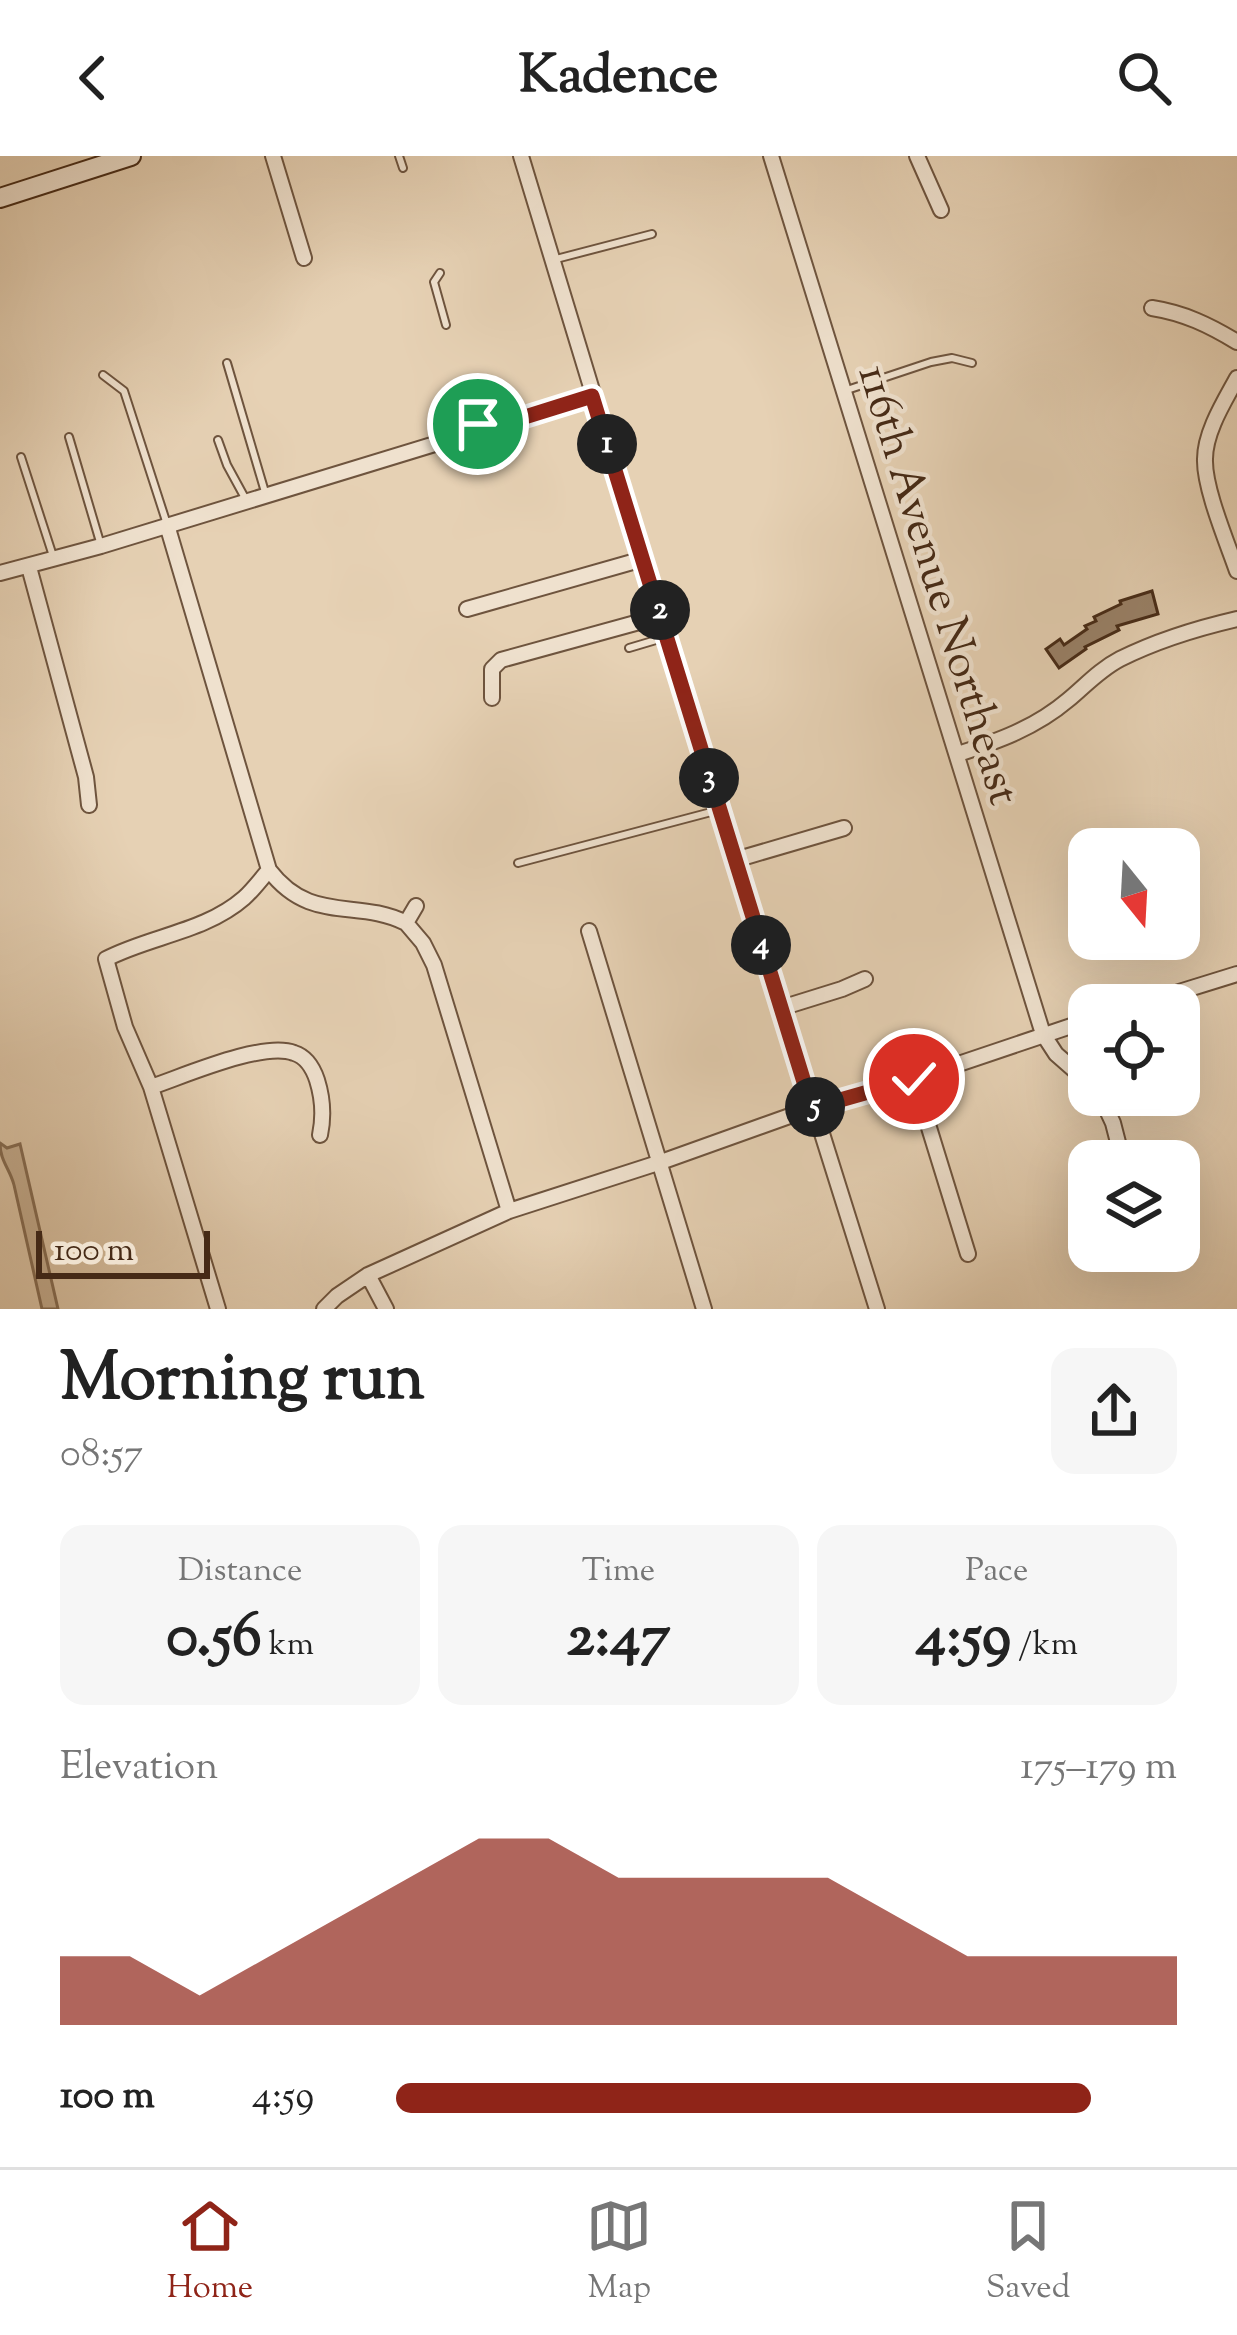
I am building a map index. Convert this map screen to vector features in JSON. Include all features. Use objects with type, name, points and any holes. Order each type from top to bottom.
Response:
[{"type":"street","points":[[0,198],[131,156]]},
{"type":"street","points":[[273,156],[304,258]]},
{"type":"street","points":[[521,156],[542,243],[877,1309]]},
{"type":"street","name":"116th Avenue Northeast","points":[[771,156],[1043,1034]]},
{"type":"street","points":[[916,156],[941,210]]},
{"type":"street","points":[[1152,308],[1207,323],[1237,342]]},
{"type":"street","points":[[1237,378],[1204,455],[1211,493],[1237,571]]},
{"type":"street","points":[[0,573],[592,396]]},
{"type":"street","points":[[167,525],[269,870],[302,899],[406,923],[423,943],[434,965],[509,1211]]},
{"type":"street","points":[[467,609],[644,559]]},
{"type":"street","points":[[28,567],[86,777],[88,805]]},
{"type":"street","points":[[491,698],[492,670],[501,660],[662,616]]},
{"type":"street","points":[[958,754],[1018,734],[1120,659],[1237,620]]},
{"type":"street","points":[[735,860],[844,828]]},
{"type":"street","points":[[218,1309],[151,1087],[125,1027],[106,959],[199,926],[243,898],[269,870]]},
{"type":"street","points":[[406,923],[416,906]]},
{"type":"street","points":[[589,931],[704,1309]]},
{"type":"street","points":[[1200,985],[1237,974]]},
{"type":"street","points":[[781,1008],[865,979]]},
{"type":"street","points":[[324,1309],[368,1275],[509,1211],[1068,1026]]},
{"type":"street","points":[[1043,1034],[1068,1065]]},
{"type":"street","points":[[151,1087],[260,1051],[298,1053],[308,1062],[323,1103],[320,1135]]},
{"type":"street","points":[[914,1079],[968,1254]]},
{"type":"street","points":[[368,1275],[386,1309]]},
{"type":"lane","points":[[399,156],[403,168]]},
{"type":"lane","points":[[550,264],[652,234]]},
{"type":"lane","points":[[440,274],[434,282],[446,325]]},
{"type":"lane","points":[[844,391],[931,362],[952,358],[972,363]]},
{"type":"lane","points":[[227,362],[266,496]]},
{"type":"lane","points":[[103,375],[124,391],[167,525]]},
{"type":"lane","points":[[69,436],[101,546]]},
{"type":"lane","points":[[218,440],[246,502]]},
{"type":"lane","points":[[21,457],[54,560]]},
{"type":"lane","points":[[629,648],[668,637]]},
{"type":"lane","points":[[518,863],[719,810]]},
{"type":"shaded area","points":[[0,1143],[7,1148],[20,1144],[58,1309],[42,1309]]},
{"type":"building","points":[[1152,591],[1158,614],[1117,626],[1119,630],[1085,647],[1059,668],[1046,649],[1060,639],[1064,645],[1120,601]]},
{"type":"route","points":[[478,424],[480,431],[592,396],[812,1108],[914,1079]]}]
